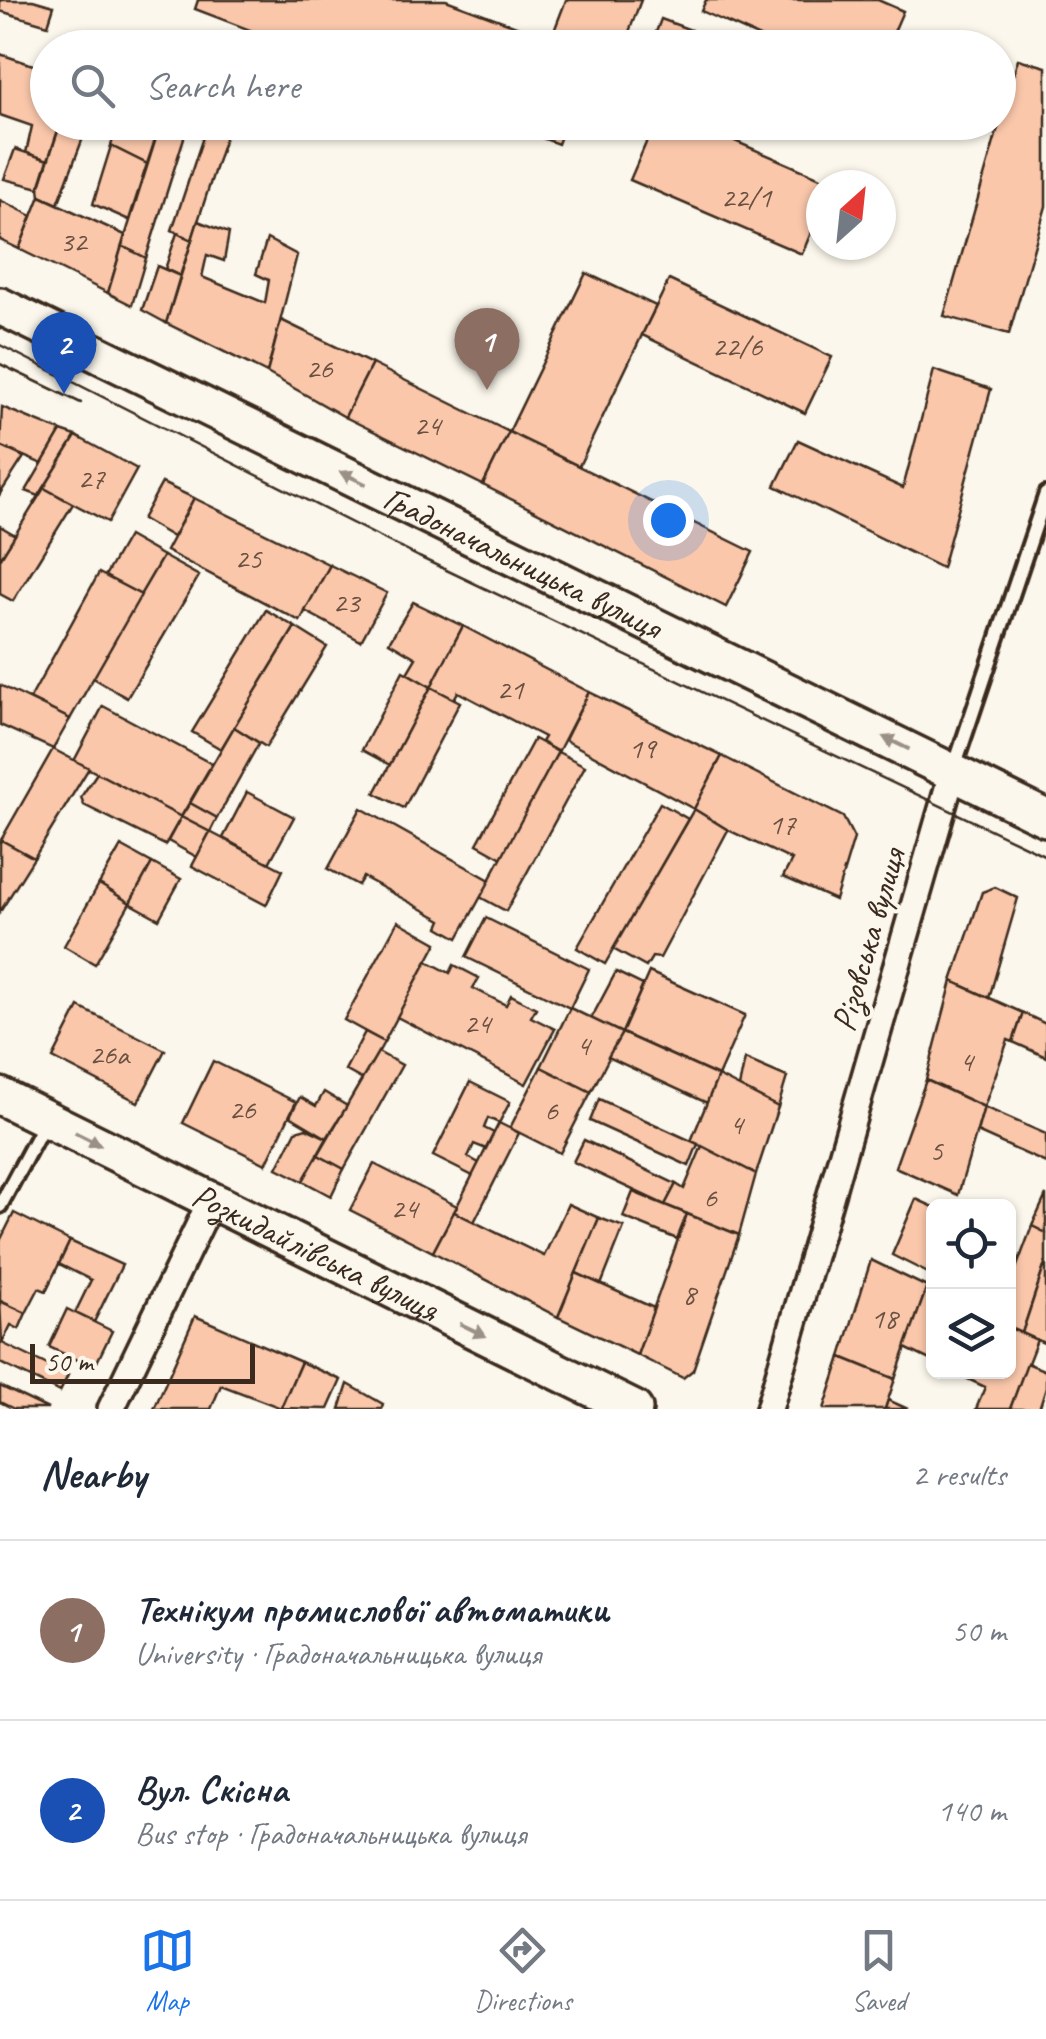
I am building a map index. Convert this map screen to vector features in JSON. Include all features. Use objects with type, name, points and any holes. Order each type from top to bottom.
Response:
[{"type":"street","name":"Градоначальницька вулиця","points":[[0,306],[1046,818]]},
{"type":"street","name":"Різовська вулиця","points":[[769,1409],[953,771]]},
{"type":"street","name":"Розкидайлівська вулиця","points":[[0,1096],[634,1409]]},
{"type":"street","points":[[111,1409],[212,1201]]},
{"type":"lane","name":"Різовська вулиця","points":[[953,771],[1046,494]]},
{"type":"lane","points":[[0,1206],[47,1118]]},
{"type":"building","points":[[0,0],[33,0],[54,6],[48,25],[0,11]]},
{"type":"building","points":[[198,0],[446,0],[527,30],[250,30],[195,9]]},
{"type":"building","points":[[566,0],[641,0],[630,30],[554,30]]},
{"type":"building","points":[[706,0],[878,0],[903,11],[895,30],[744,30],[701,11]]},
{"type":"building","points":[[661,19],[691,30],[657,30]]},
{"type":"building","points":[[0,54],[30,64],[30,125],[0,115]]},
{"type":"building","points":[[1018,59],[1046,67],[1046,206],[1009,334],[944,316],[995,140],[1016,140]]},
{"type":"building","points":[[30,135],[30,140],[55,140],[48,160],[26,153]]},
{"type":"building","points":[[55,140],[82,140],[58,204],[40,196],[39,188]]},
{"type":"building","points":[[113,140],[155,140],[147,164],[111,146]]},
{"type":"building","points":[[155,140],[183,140],[146,258],[122,246]]},
{"type":"building","points":[[202,140],[224,140],[192,240],[172,230]]},
{"type":"building","points":[[647,140],[733,140],[806,172],[806,245],[802,254],[630,180]]},
{"type":"building","points":[[111,146],[147,164],[129,220],[93,204]]},
{"type":"building","points":[[15,149],[48,160],[39,188],[4,179]]},
{"type":"building","points":[[40,196],[125,235],[108,293],[19,249]]},
{"type":"building","points":[[0,200],[32,216],[19,249],[0,240]]},
{"type":"building","points":[[198,221],[229,233],[224,261],[207,255],[202,277],[265,303],[269,280],[256,274],[267,239],[297,255],[267,373],[166,323]]},
{"type":"building","points":[[177,233],[192,240],[180,276],[165,269]]},
{"type":"building","points":[[122,246],[146,258],[132,305],[108,293]]},
{"type":"building","points":[[157,266],[180,276],[166,323],[142,310]]},
{"type":"building","points":[[586,273],[656,306],[579,466],[509,432]]},
{"type":"building","points":[[669,280],[832,357],[805,413],[642,335]]},
{"type":"building","points":[[281,320],[372,364],[345,417],[267,373]]},
{"type":"building","points":[[372,364],[509,432],[483,485],[345,417]]},
{"type":"building","points":[[934,370],[991,389],[942,568],[775,486],[798,440],[903,488]]},
{"type":"building","points":[[2,407],[61,431],[42,464],[0,446]]},
{"type":"building","points":[[61,431],[76,436],[39,496],[26,491]]},
{"type":"building","points":[[509,432],[753,552],[726,607],[483,485]]},
{"type":"building","points":[[76,436],[137,469],[108,522],[44,488]]},
{"type":"building","points":[[0,446],[24,457],[0,494]]},
{"type":"building","points":[[162,483],[194,498],[173,537],[142,519]]},
{"type":"building","points":[[44,488],[73,504],[13,601],[0,594],[0,559]]},
{"type":"building","points":[[194,498],[330,565],[300,621],[166,551]]},
{"type":"building","points":[[0,526],[15,535],[0,559]]},
{"type":"building","points":[[128,536],[163,556],[141,595],[105,576]]},
{"type":"building","points":[[163,556],[199,576],[127,698],[92,677]]},
{"type":"building","points":[[330,565],[387,593],[361,641],[305,611]]},
{"type":"building","points":[[99,573],[141,595],[70,719],[30,699]]},
{"type":"building","points":[[413,602],[463,626],[431,687],[407,673],[416,658],[389,642]]},
{"type":"building","points":[[266,610],[295,627],[221,749],[192,732]]},
{"type":"building","points":[[463,626],[589,692],[558,752],[541,742],[544,737],[458,692],[454,699],[431,687]]},
{"type":"building","points":[[295,627],[327,647],[266,747],[234,727]]},
{"type":"building","points":[[403,671],[431,687],[390,765],[362,750]]},
{"type":"building","points":[[0,685],[70,719],[53,749],[0,725]]},
{"type":"building","points":[[431,687],[460,702],[404,808],[375,793]]},
{"type":"building","points":[[589,692],[722,756],[694,809],[565,740]]},
{"type":"building","points":[[103,706],[212,764],[181,817],[74,761]]},
{"type":"building","points":[[234,727],[259,743],[217,818],[190,803]]},
{"type":"building","points":[[534,739],[558,752],[502,858],[477,844]]},
{"type":"building","points":[[53,749],[89,768],[34,858],[1,840]]},
{"type":"building","points":[[558,752],[585,766],[506,911],[480,897]]},
{"type":"building","points":[[722,756],[843,817],[854,838],[835,900],[783,877],[792,860],[694,809]]},
{"type":"building","points":[[97,773],[181,817],[165,845],[84,805],[81,797]]},
{"type":"building","points":[[247,792],[294,817],[269,863],[223,838]]},
{"type":"building","points":[[190,803],[217,818],[210,832],[181,817]]},
{"type":"building","points":[[660,803],[688,819],[605,964],[577,948]]},
{"type":"building","points":[[361,808],[490,880],[458,938],[439,927],[442,920],[363,877],[358,885],[328,869]]},
{"type":"building","points":[[694,809],[728,830],[660,958],[652,957],[646,967],[613,949]]},
{"type":"building","points":[[181,817],[210,832],[197,857],[168,841]]},
{"type":"building","points":[[210,832],[283,870],[266,905],[192,866]]},
{"type":"building","points":[[1,840],[34,858],[0,912],[0,843]]},
{"type":"building","points":[[121,846],[152,863],[130,903],[99,884]]},
{"type":"building","points":[[152,863],[181,879],[159,919],[130,903]]},
{"type":"building","points":[[99,884],[130,903],[95,964],[64,946]]},
{"type":"building","points":[[995,887],[1018,898],[989,998],[952,981],[982,892]]},
{"type":"building","points":[[486,918],[589,969],[570,1008],[466,957]]},
{"type":"building","points":[[398,921],[437,943],[384,1042],[344,1020]]},
{"type":"building","points":[[427,961],[450,973],[454,965],[479,978],[473,988],[506,1005],[511,995],[536,1008],[531,1017],[555,1029],[526,1084],[397,1017]]},
{"type":"building","points":[[616,972],[643,985],[622,1033],[591,1019]]},
{"type":"building","points":[[649,972],[745,1015],[718,1076],[622,1033]]},
{"type":"building","points":[[952,981],[1023,1013],[1013,1042],[1008,1040],[984,1107],[926,1080]]},
{"type":"building","points":[[79,1007],[165,1050],[138,1102],[53,1058]]},
{"type":"building","points":[[570,1008],[622,1033],[591,1092],[541,1067]]},
{"type":"building","points":[[1023,1013],[1046,1024],[1046,1057],[1013,1042]]},
{"type":"building","points":[[365,1032],[384,1042],[363,1080],[345,1070]]},
{"type":"building","points":[[622,1033],[718,1076],[707,1103],[608,1057]]},
{"type":"building","points":[[378,1052],[402,1065],[344,1169],[318,1155]]},
{"type":"building","points":[[745,1059],[787,1077],[778,1107],[739,1087]]},
{"type":"building","points":[[213,1061],[296,1102],[266,1164],[183,1123]]},
{"type":"building","points":[[541,1067],[591,1092],[560,1153],[510,1128]]},
{"type":"building","points":[[718,1076],[778,1107],[756,1174],[691,1141]]},
{"type":"building","points":[[926,1080],[984,1107],[958,1195],[895,1167]]},
{"type":"building","points":[[470,1082],[510,1102],[499,1123],[488,1118],[484,1128],[494,1133],[486,1149],[474,1144],[468,1157],[479,1163],[473,1176],[433,1156]]},
{"type":"building","points":[[324,1092],[347,1106],[327,1138],[290,1116],[300,1097],[316,1106]]},
{"type":"building","points":[[599,1099],[698,1144],[689,1166],[590,1121]]},
{"type":"building","points":[[984,1107],[1046,1134],[1046,1163],[977,1132]]},
{"type":"building","points":[[499,1123],[519,1133],[474,1222],[454,1212]]},
{"type":"building","points":[[306,1128],[327,1138],[303,1181],[277,1168],[296,1131]]},
{"type":"building","points":[[584,1140],[676,1184],[665,1205],[573,1162]]},
{"type":"building","points":[[702,1146],[756,1174],[739,1235],[665,1205],[676,1184],[684,1189]]},
{"type":"building","points":[[318,1155],[344,1169],[331,1196],[303,1181]]},
{"type":"building","points":[[374,1164],[457,1206],[433,1252],[350,1210]]},
{"type":"building","points":[[633,1192],[687,1214],[677,1239],[623,1217]]},
{"type":"building","points":[[1046,1195],[1046,1233],[1032,1226]]},
{"type":"building","points":[[916,1199],[926,1203],[926,1272],[892,1255]]},
{"type":"building","points":[[568,1204],[599,1218],[558,1317],[433,1252],[454,1212],[544,1256]]},
{"type":"building","points":[[14,1213],[70,1241],[46,1291],[39,1288],[26,1313],[0,1301],[0,1241]]},
{"type":"building","points":[[687,1214],[739,1235],[693,1370],[683,1378],[637,1355]]},
{"type":"building","points":[[599,1218],[624,1227],[601,1285],[576,1273]]},
{"type":"building","points":[[1032,1226],[1046,1233],[1046,1261],[1022,1333],[1016,1330],[1016,1269]]},
{"type":"building","points":[[70,1241],[122,1265],[94,1322],[75,1313],[91,1280],[59,1264]]},
{"type":"building","points":[[871,1260],[926,1287],[895,1379],[841,1357]]},
{"type":"building","points":[[1046,1261],[1046,1344],[1022,1333]]},
{"type":"building","points":[[576,1273],[654,1308],[637,1355],[558,1317]]},
{"type":"building","points":[[926,1290],[926,1358],[905,1348]]},
{"type":"building","points":[[0,1301],[26,1313],[19,1329],[11,1325],[2,1343]]},
{"type":"building","points":[[67,1309],[112,1331],[94,1368],[49,1347]]},
{"type":"building","points":[[195,1316],[301,1362],[281,1408],[221,1385],[211,1409],[154,1409]]},
{"type":"building","points":[[1016,1331],[1037,1340],[1010,1409],[976,1409],[985,1387],[968,1379],[1016,1379]]},
{"type":"building","points":[[0,1342],[68,1375],[60,1392],[0,1363]]},
{"type":"building","points":[[841,1357],[895,1379],[885,1409],[824,1409]]},
{"type":"building","points":[[301,1362],[341,1380],[328,1409],[281,1408]]},
{"type":"building","points":[[1027,1363],[1046,1371],[1039,1409],[1010,1409]]},
{"type":"building","points":[[348,1384],[383,1404],[381,1409],[340,1409]]},
{"type":"building","points":[[0,1386],[48,1409],[14,1409],[0,1402]]},
{"type":"building","points":[[888,1400],[908,1409],[885,1409]]},
{"type":"tram line","points":[[0,345],[419,557],[1046,856]]},
{"type":"tram line","points":[[0,364],[81,403]]},
{"type":"place","name":"Технікум промислової автоматики","points":[[487,390]]},
{"type":"place","name":"Вул. Скісна","points":[[64,394]]}]
